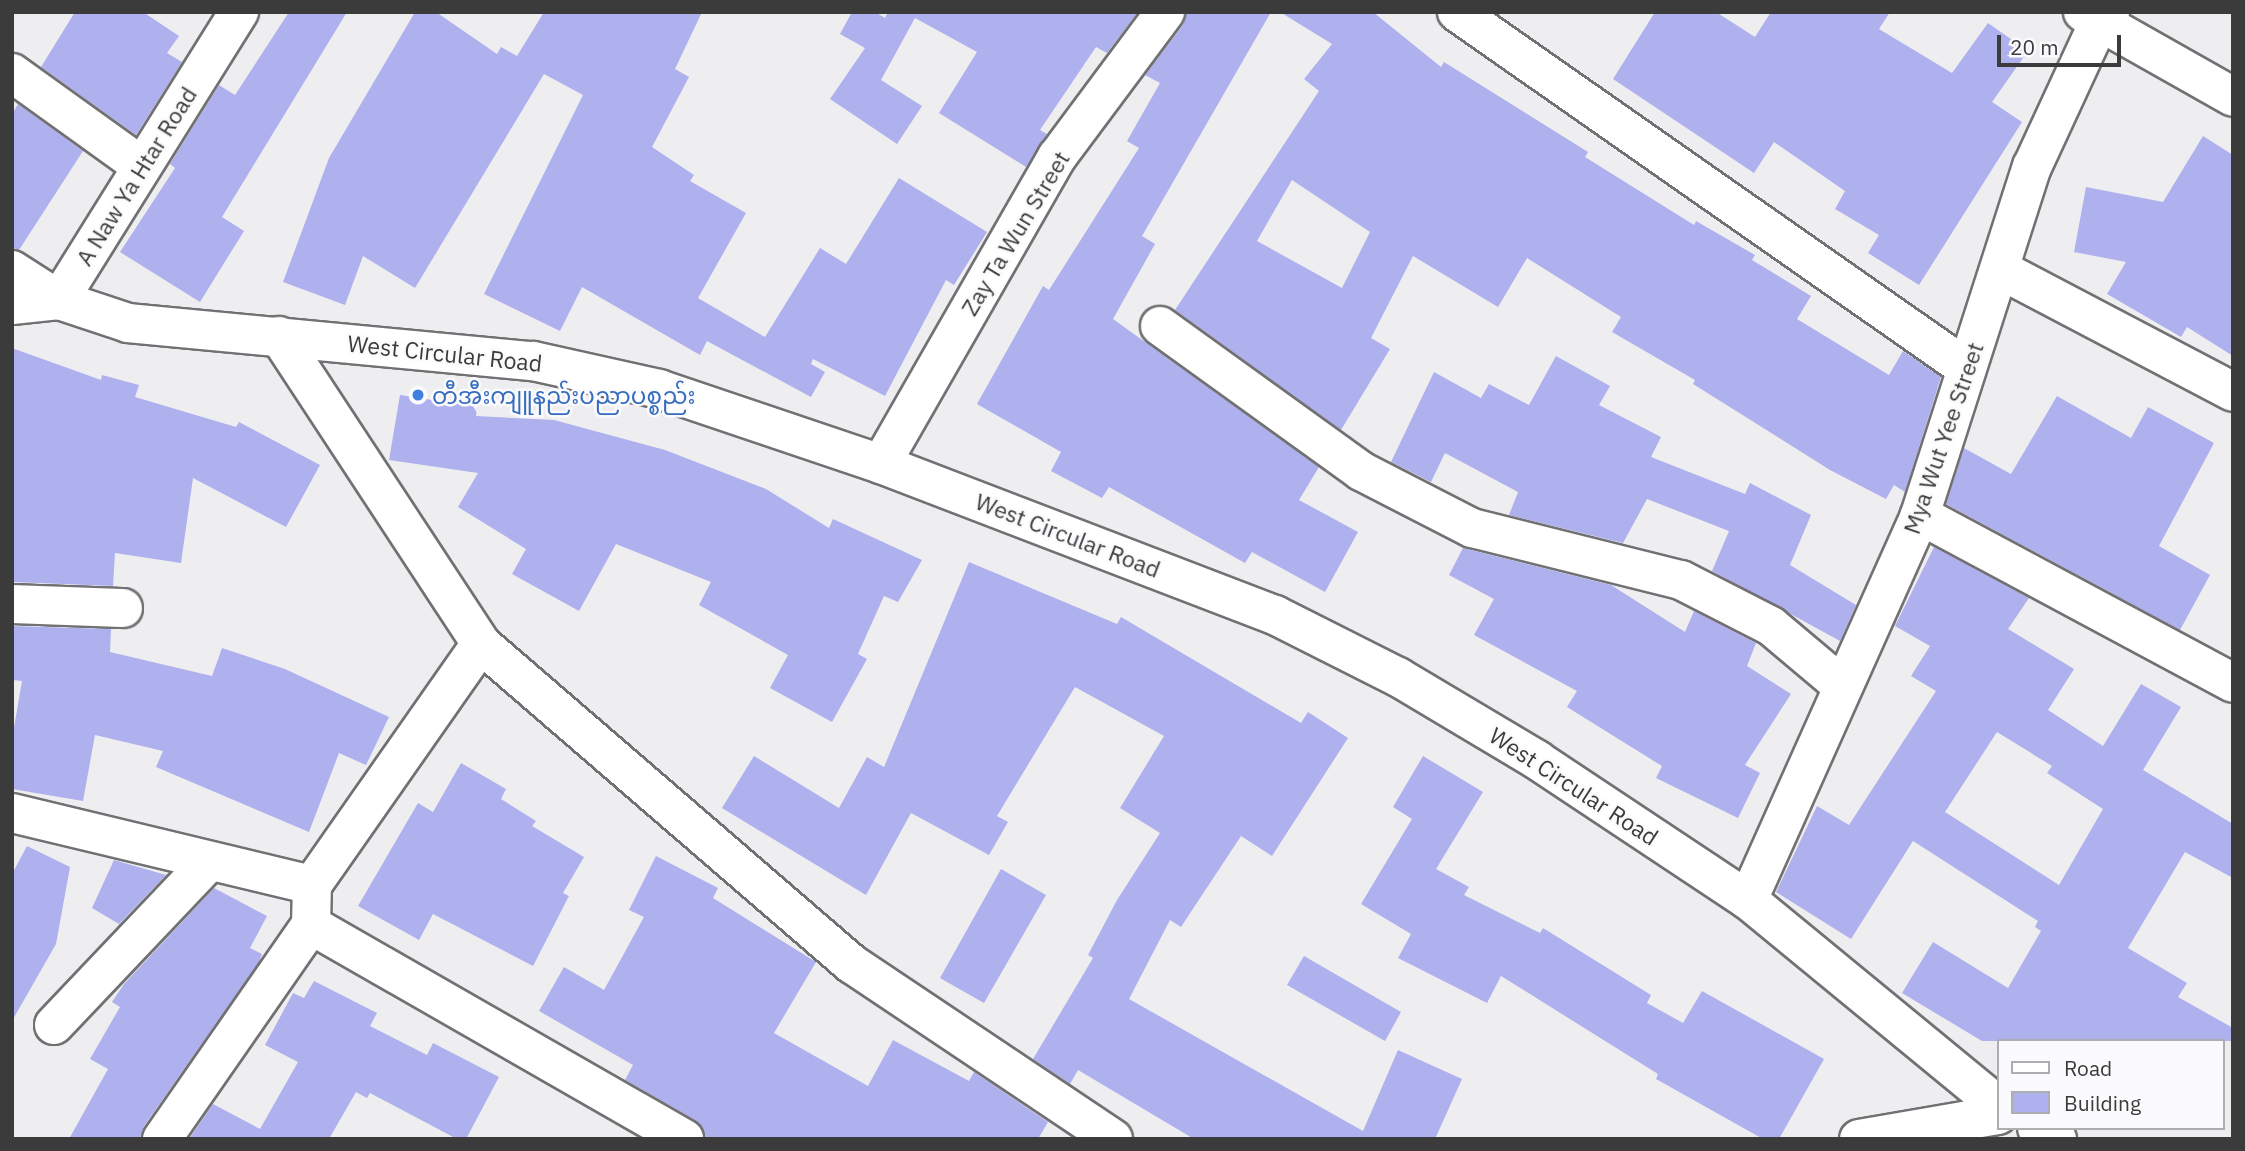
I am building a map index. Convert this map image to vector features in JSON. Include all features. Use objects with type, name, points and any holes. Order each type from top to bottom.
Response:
[{"type":"street","name":"A Naw Ya Htar Road","points":[[59,300],[140,165],[239,12]]},
{"type":"street","name":"Zay Ta Wun Street","points":[[881,464],[1057,158],[1165,12]]},
{"type":"street","points":[[1457,12],[1966,368]]},
{"type":"street","points":[[2097,16],[2233,97]]},
{"type":"street","name":"Mya Wut Yee Street","points":[[1748,900],[1840,685],[1920,515],[2032,167],[2097,16]]},
{"type":"street","points":[[12,73],[140,165]]},
{"type":"street","name":"West Circular Road","points":[[12,270],[59,300],[128,323],[533,361],[659,389],[881,464],[1275,615],[1398,677],[1514,746],[1748,900],[1996,1103]]},
{"type":"street","points":[[2001,270],[2233,392]]},
{"type":"street","points":[[12,305],[59,300]]},
{"type":"street","points":[[1160,326],[1361,471],[1472,528],[1681,580],[1771,626],[1840,685]]},
{"type":"street","points":[[279,336],[481,644],[852,964],[1113,1139]]},
{"type":"street","points":[[1920,515],[2233,683]]},
{"type":"street","points":[[12,604],[124,608]]},
{"type":"street","points":[[162,1139],[311,925],[312,885],[481,644]]},
{"type":"street","points":[[12,813],[208,863],[312,885]]},
{"type":"street","points":[[54,1025],[208,863]]},
{"type":"street","points":[[311,925],[684,1139]]},
{"type":"street","points":[[1858,1139],[1996,1115]]},
{"type":"street","points":[[2041,1130],[2057,1139]]},
{"type":"building","points":[[75,12],[143,12],[179,36],[167,53],[182,62],[136,135],[41,67]]},
{"type":"building","points":[[289,12],[347,12],[222,217],[244,231],[200,302],[120,252],[175,168],[170,164],[219,85],[235,95]]},
{"type":"building","points":[[415,12],[436,12],[497,54],[501,47],[517,56],[544,12],[702,12],[675,69],[689,77],[652,147],[694,175],[690,181],[746,213],[698,298],[765,337],[820,248],[846,264],[899,178],[987,232],[954,285],[946,280],[885,396],[813,359],[811,364],[825,372],[811,397],[707,341],[700,355],[582,287],[560,331],[484,294],[583,95],[544,74],[415,288],[363,256],[345,305],[283,282],[329,158]]},
{"type":"building","points":[[852,12],[875,12],[885,18],[888,12],[1138,12],[1107,53],[1096,47],[1040,130],[1047,134],[1026,167],[939,113],[977,52],[915,18],[881,80],[922,106],[897,144],[830,99],[865,48],[840,34]]},
{"type":"building","points":[[1186,12],[1271,12],[1142,236],[1155,244],[1113,319],[1319,467],[1299,500],[1358,532],[1325,592],[1252,552],[1245,563],[1109,487],[1102,498],[1051,471],[1061,452],[977,404],[1043,286],[1049,290],[1139,148],[1127,141],[1160,83],[1145,75],[1183,25]]},
{"type":"building","points":[[1280,12],[1373,12],[1441,67],[1444,62],[1588,152],[1585,157],[1694,225],[1696,221],[1755,255],[1752,260],[1811,296],[1797,319],[1889,375],[1903,351],[1941,377],[1905,492],[1894,485],[1886,499],[1830,470],[1693,384],[1695,380],[1612,332],[1621,317],[1527,258],[1498,307],[1413,256],[1371,338],[1390,349],[1341,430],[1175,310],[1319,91],[1304,79],[1332,44]],"holes":[[[1292,180],[1370,232],[1342,288],[1257,241]]]},
{"type":"building","points":[[1655,12],[1716,12],[1755,37],[1771,12],[1890,12],[1879,29],[1952,73],[1988,23],[2028,51],[1992,102],[2022,122],[1919,285],[1868,253],[1879,235],[1835,209],[1845,191],[1774,142],[1754,173],[1613,79]]},
{"type":"building","points":[[18,104],[83,151],[19,250],[12,248],[12,114]]},
{"type":"building","points":[[2203,136],[2233,155],[2233,356],[2187,327],[2181,337],[2107,294],[2126,262],[2074,252],[2086,187],[2163,202]]},
{"type":"building","points":[[12,348],[101,380],[102,375],[139,385],[135,397],[236,427],[239,422],[320,465],[286,527],[193,478],[181,563],[115,553],[113,586],[12,582]]},
{"type":"building","points":[[1556,356],[1610,386],[1599,405],[1661,437],[1651,457],[1745,494],[1750,483],[1811,515],[1790,565],[1856,605],[1840,641],[1712,571],[1729,531],[1647,499],[1623,543],[1509,515],[1518,492],[1445,453],[1431,482],[1391,462],[1434,372],[1481,398],[1489,384],[1529,405]]},
{"type":"building","points":[[400,395],[477,407],[476,416],[554,420],[665,450],[766,489],[829,528],[833,519],[922,560],[898,602],[884,596],[858,654],[867,659],[832,722],[770,688],[788,655],[699,605],[711,582],[616,544],[579,611],[512,574],[526,549],[458,507],[478,473],[389,460]]},
{"type":"building","points":[[2057,396],[2131,438],[2148,407],[2214,443],[2159,546],[2210,575],[2180,630],[1946,504],[1964,448],[2011,474]]},
{"type":"building","points":[[1934,547],[2029,598],[2008,629],[2074,669],[2048,710],[2103,746],[2141,684],[2181,707],[2143,770],[2233,824],[2233,878],[2185,852],[2128,948],[2187,983],[2178,997],[2233,1028],[2233,1041],[1982,1041],[1902,993],[1933,942],[2008,988],[2041,931],[2035,927],[2038,921],[1913,841],[1851,939],[1776,892],[1817,806],[1849,825],[1936,691],[1911,676],[1930,646],[1895,626]],"holes":[[[1997,732],[2052,766],[2047,773],[2103,809],[2059,885],[1945,812]]]},
{"type":"building","points":[[1463,548],[1611,585],[1685,632],[1694,611],[1756,643],[1747,666],[1791,694],[1745,765],[1760,773],[1738,818],[1656,778],[1662,766],[1567,707],[1577,691],[1474,635],[1494,599],[1449,575]]},
{"type":"building","points":[[969,562],[1117,624],[1121,617],[1301,723],[1308,712],[1348,738],[1272,856],[1241,836],[1181,927],[1170,920],[1129,999],[1363,1131],[1398,1050],[1462,1079],[1435,1139],[1194,1139],[1078,1070],[1070,1084],[1033,1059],[1093,958],[1088,955],[1117,900],[1160,833],[1120,808],[1164,736],[1075,687],[997,816],[1008,822],[989,855],[911,813],[866,895],[722,808],[754,756],[839,808],[867,757],[884,767]]},
{"type":"building","points":[[12,626],[111,629],[110,652],[212,676],[222,648],[285,669],[389,717],[366,765],[339,753],[309,832],[156,767],[163,751],[95,735],[83,801],[12,789],[12,739],[22,681],[12,680]]},
{"type":"building","points":[[1423,756],[1483,792],[1436,869],[1469,887],[1464,895],[1540,933],[1543,928],[1651,995],[1647,1003],[1683,1023],[1702,991],[1824,1059],[1779,1139],[1763,1139],[1656,1079],[1658,1074],[1501,976],[1487,1003],[1398,958],[1411,934],[1361,904],[1412,819],[1393,807]]},
{"type":"building","points":[[461,763],[506,789],[501,799],[536,821],[532,826],[584,857],[563,893],[569,896],[533,966],[433,914],[419,940],[358,906],[418,803],[433,812]]},
{"type":"building","points":[[27,846],[70,867],[56,944],[12,1021],[12,874]]},
{"type":"building","points":[[656,856],[718,888],[713,898],[816,962],[774,1033],[868,1086],[893,1040],[969,1081],[974,1072],[1048,1122],[1038,1139],[706,1139],[695,1120],[625,1080],[633,1065],[539,1011],[564,967],[604,990],[644,917],[629,910]]},
{"type":"building","points":[[114,860],[166,875],[119,924],[92,908]]},
{"type":"building","points":[[1001,869],[1046,895],[984,1003],[940,978]]},
{"type":"building","points":[[214,888],[267,916],[250,948],[262,954],[259,962],[144,1126],[140,1139],[69,1139],[108,1069],[90,1059],[120,1007],[112,1002],[124,984]]},
{"type":"building","points":[[1304,956],[1401,1012],[1385,1041],[1287,985]]},
{"type":"building","points":[[314,981],[377,1013],[370,1026],[427,1055],[433,1043],[499,1077],[466,1139],[457,1139],[370,1093],[367,1098],[356,1092],[329,1139],[189,1139],[213,1104],[260,1129],[298,1062],[265,1045],[293,993],[304,998]]},
{"type":"place","name":"တီအီးကျူနည်းပညာပစ္စည်း","points":[[418,395]]}]
